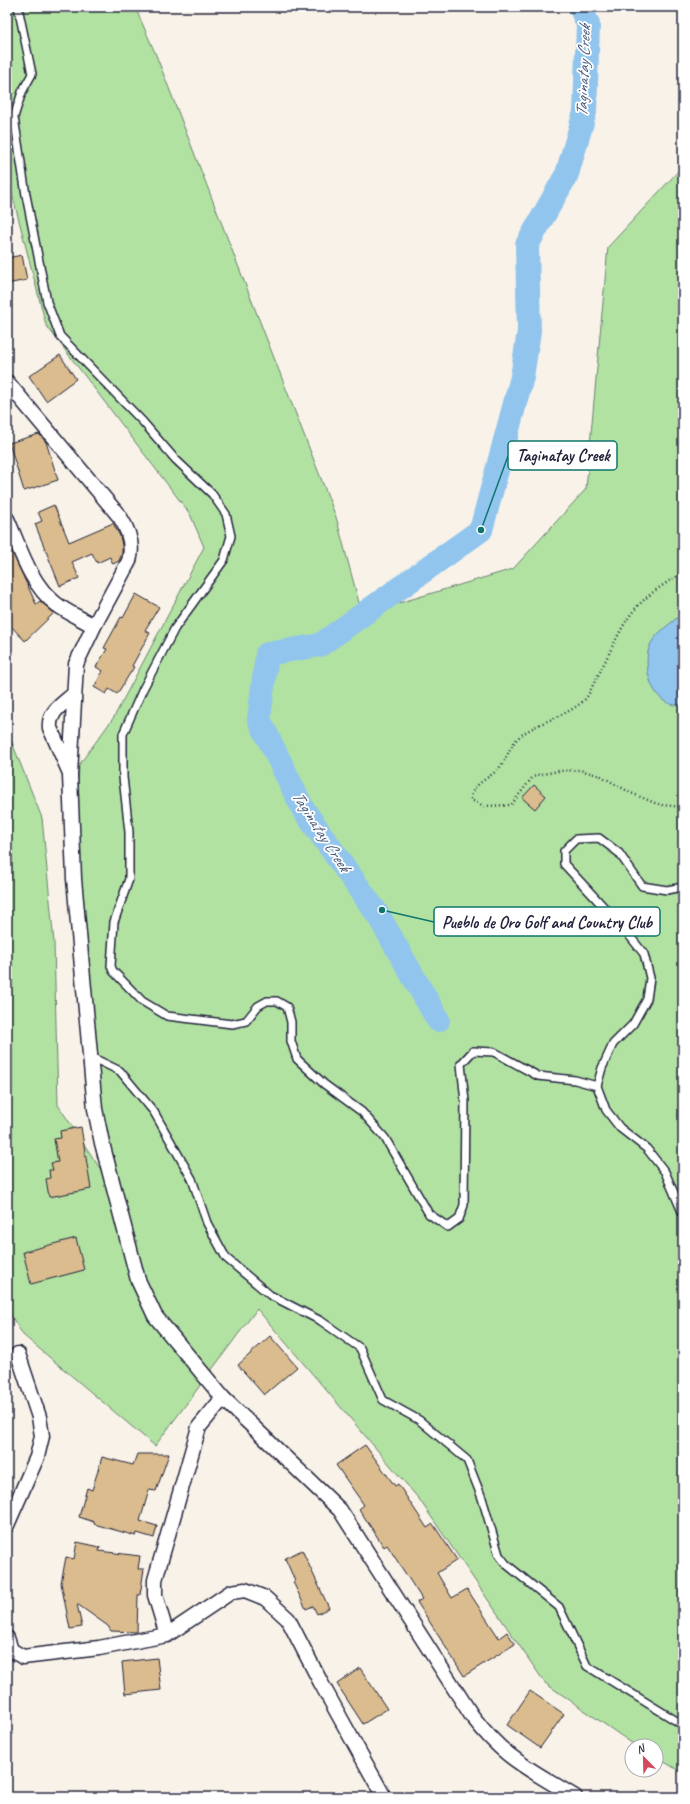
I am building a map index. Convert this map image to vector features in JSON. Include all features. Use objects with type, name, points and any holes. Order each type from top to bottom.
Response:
[{"type":"street","points":[[7,382],[120,517],[128,529],[132,553],[76,664],[70,774],[74,879],[96,1109],[102,1143],[138,1280],[155,1316],[223,1398],[340,1510],[472,1716],[490,1739],[507,1754],[575,1797]]},
{"type":"street","points":[[7,519],[30,570],[42,590],[56,604],[94,626]]},
{"type":"street","points":[[70,774],[50,728],[50,721],[52,713],[74,694]]},
{"type":"street","points":[[7,1525],[37,1457],[42,1436],[39,1417],[18,1354]]},
{"type":"street","points":[[167,1635],[155,1595],[155,1580],[199,1427],[223,1398]]},
{"type":"street","points":[[7,1638],[10,1650],[23,1657],[100,1648],[167,1635],[230,1592],[245,1590],[265,1598],[288,1619],[321,1684],[384,1797]]},
{"type":"lane","points":[[18,7],[32,74],[22,92],[14,117],[26,195],[47,302],[60,336],[143,422],[175,459],[212,494],[226,514],[231,536],[224,560],[175,628],[143,689],[123,734],[123,777],[129,832],[129,879],[114,922],[111,966],[113,971],[142,1002],[167,1016],[232,1024],[246,1021],[258,1006],[267,1001],[277,1001],[287,1007],[291,1022],[291,1041],[297,1059],[324,1084],[362,1112],[385,1138],[429,1214],[448,1227],[459,1219],[464,1205],[465,1101],[461,1064],[473,1051],[494,1052],[538,1076],[575,1080],[597,1086]]},
{"type":"lane","points":[[683,887],[667,890],[642,886],[619,853],[599,838],[576,839],[564,851],[564,864],[625,930],[644,954],[650,978],[647,999],[633,1024],[613,1044],[602,1068],[597,1086],[606,1110],[620,1128],[647,1149],[666,1172],[683,1214]]},
{"type":"lane","points":[[91,1057],[120,1071],[154,1112],[192,1179],[207,1223],[226,1258],[270,1295],[321,1321],[360,1348],[383,1400],[419,1420],[467,1460],[482,1498],[499,1555],[506,1564],[559,1607],[587,1666],[683,1725]]},
{"type":"path","points":[[683,572],[664,584],[638,604],[618,635],[603,668],[585,700],[568,711],[532,728],[518,738],[502,766],[478,785],[471,793],[471,800],[484,806],[511,805],[532,778],[538,775],[559,771],[580,770],[601,776],[631,793],[655,803],[683,807]]},
{"type":"green space","points":[[7,7],[135,7],[156,55],[336,517],[362,614],[513,569],[586,489],[608,247],[683,166],[683,1773],[664,1762],[664,1738],[624,1738],[545,1683],[419,1499],[257,1309],[155,1446],[23,1335],[7,1309],[7,730],[42,818],[54,943],[58,1105],[113,1188],[91,1036],[77,813],[79,765],[114,717],[204,547],[190,514],[46,325],[7,174]]},
{"type":"water","points":[[683,613],[683,704],[674,705],[666,702],[654,690],[648,673],[647,656],[654,638]]},
{"type":"building","points":[[22,255],[27,280],[7,284],[7,258]]},
{"type":"building","points":[[60,355],[76,379],[46,401],[29,376]]},
{"type":"building","points":[[39,434],[46,442],[58,480],[24,491],[9,443]]},
{"type":"building","points":[[54,505],[69,542],[113,523],[120,536],[122,545],[122,553],[119,561],[113,564],[110,557],[97,563],[92,553],[72,562],[79,578],[60,586],[35,524],[42,521],[38,512]]},
{"type":"building","points":[[7,541],[36,604],[40,601],[54,613],[25,641],[7,622]]},
{"type":"building","points":[[136,594],[159,607],[145,630],[150,633],[132,666],[134,667],[117,694],[109,689],[106,694],[94,687],[103,671],[96,667],[107,649],[104,648]]},
{"type":"building","points":[[534,785],[546,796],[535,809],[522,798]]},
{"type":"building","points":[[81,1127],[91,1189],[49,1197],[46,1179],[50,1178],[49,1170],[53,1170],[51,1163],[58,1162],[54,1139],[61,1138],[60,1131]]},
{"type":"building","points":[[76,1238],[84,1270],[31,1284],[23,1252]]},
{"type":"building","points":[[270,1336],[297,1367],[264,1395],[238,1365]]},
{"type":"building","points":[[365,1445],[395,1486],[398,1484],[427,1528],[433,1524],[457,1560],[437,1573],[452,1598],[467,1589],[499,1638],[507,1632],[515,1644],[464,1676],[417,1602],[422,1599],[387,1545],[384,1547],[359,1509],[364,1505],[336,1465]]},
{"type":"building","points":[[137,1454],[169,1454],[156,1491],[149,1490],[140,1521],[157,1526],[154,1538],[137,1533],[136,1536],[94,1524],[94,1522],[79,1517],[87,1488],[92,1490],[102,1457],[133,1465]]},
{"type":"building","points":[[77,1542],[100,1547],[99,1551],[140,1556],[138,1569],[144,1569],[140,1595],[138,1595],[137,1632],[111,1631],[108,1626],[77,1604],[82,1627],[70,1629],[61,1583],[66,1557],[74,1559]]},
{"type":"building","points":[[302,1550],[329,1608],[317,1614],[313,1606],[306,1609],[293,1582],[295,1581],[285,1558]]},
{"type":"building","points":[[157,1658],[161,1690],[125,1694],[122,1662]]},
{"type":"building","points":[[360,1668],[387,1709],[363,1724],[337,1684]]},
{"type":"building","points":[[530,1691],[564,1714],[540,1748],[507,1725]]},
{"type":"waterway","name":"Taginatay Creek","points":[[438,1020],[378,915],[303,809],[259,719],[267,654],[320,645],[481,530],[522,377],[529,331],[527,245],[567,174],[585,112],[588,24],[580,7]]},
{"type":"place","name":"Taginatay Creek","points":[[481,530]]},
{"type":"place","name":"Pueblo de Oro Golf and Country Club","points":[[382,910]]}]
